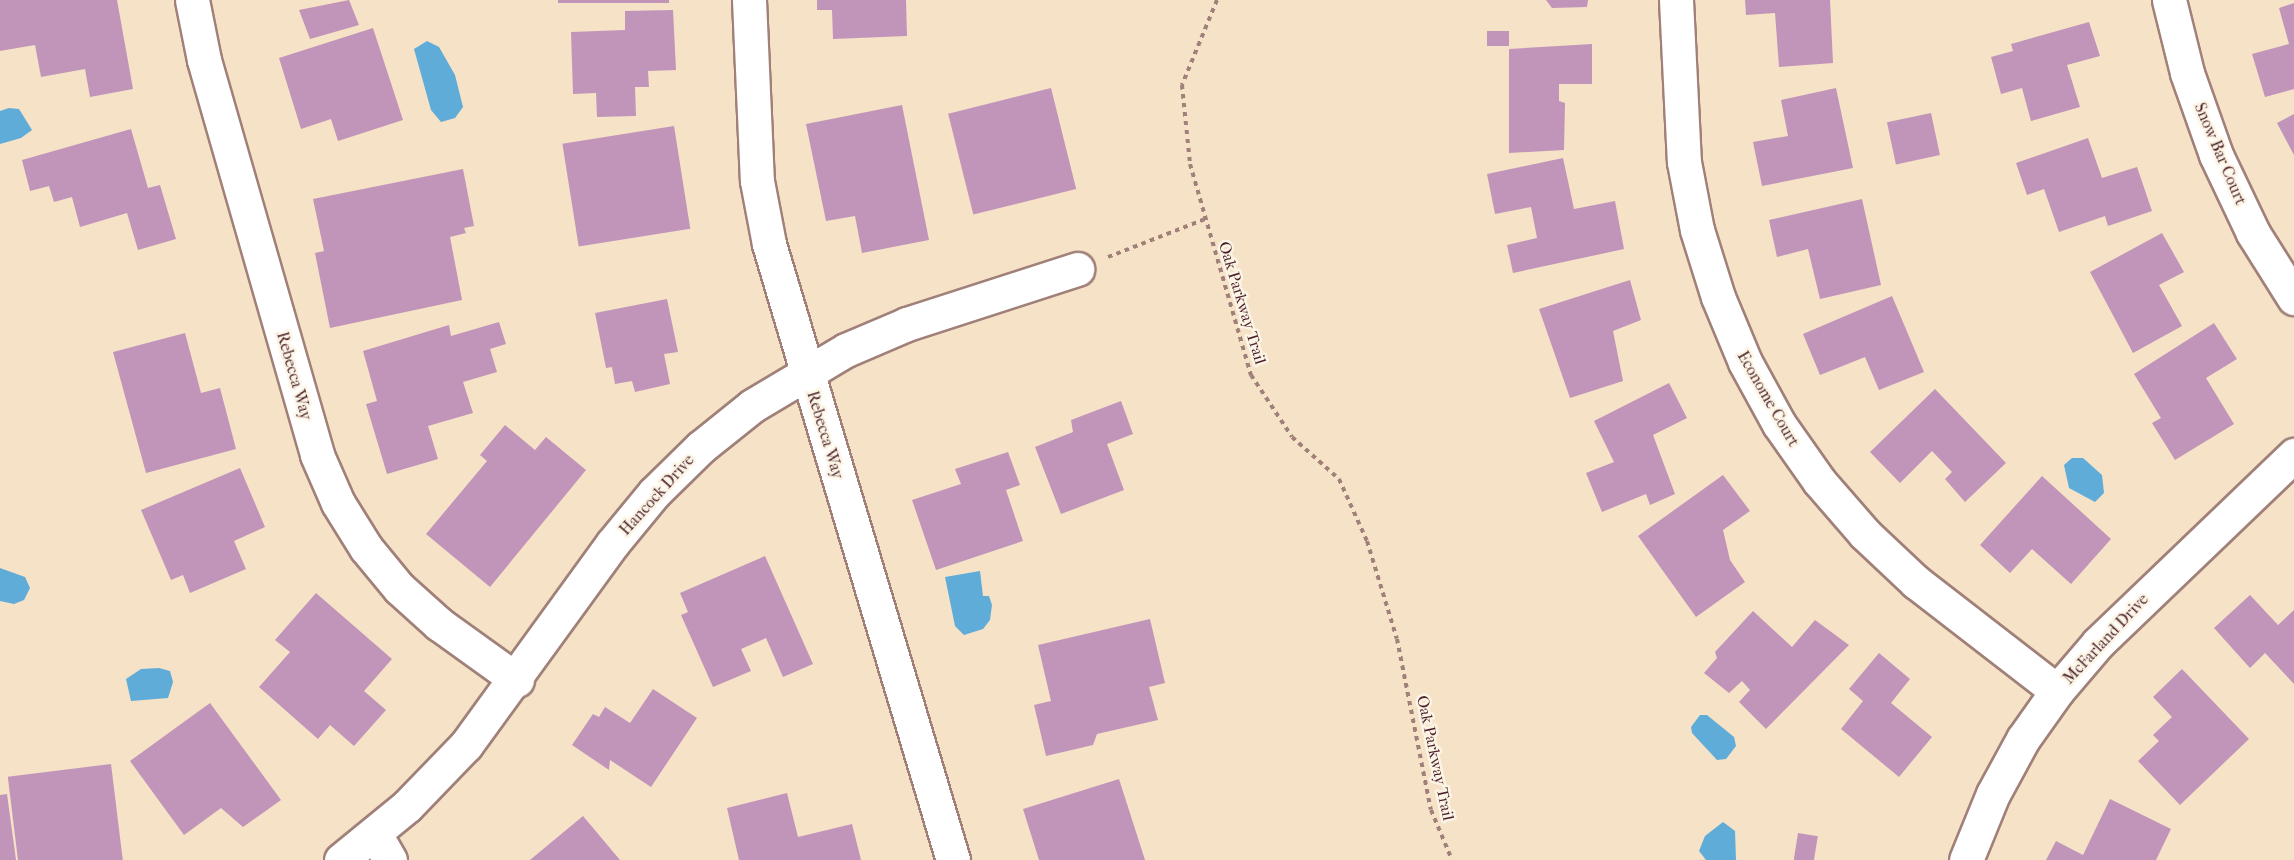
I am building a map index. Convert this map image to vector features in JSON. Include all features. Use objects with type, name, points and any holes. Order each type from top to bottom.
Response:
[{"type":"street","name":"Rebecca Way","points":[[192,0],[204,60],[317,455],[338,503],[366,548],[399,588],[439,624],[517,680]]},
{"type":"street","name":"Rebecca Way","points":[[748,0],[757,181],[769,244],[953,860]]},
{"type":"street","name":"Econome Court","points":[[1676,0],[1677,91],[1684,162],[1697,230],[1718,297],[1767,403],[1819,481],[1865,534],[1916,582],[2057,691]]},
{"type":"street","name":"Snow Bar Court","points":[[2169,0],[2187,73],[2216,155],[2253,233],[2294,298]]},
{"type":"street","name":"Hancock Drive","points":[[341,860],[383,847],[517,680],[612,544],[654,493],[701,447],[752,406],[806,371],[907,324],[1077,268]]},
{"type":"street","name":"McFarland Drive","points":[[1966,860],[1993,794],[2023,739],[2057,691],[2098,643],[2294,454]]},
{"type":"path","name":"Oak Parkway Trail","points":[[1217,0],[1182,85],[1190,164],[1205,219],[1251,375],[1292,437],[1338,479],[1360,523],[1397,639],[1431,810],[1452,860]]},
{"type":"path","points":[[1077,268],[1205,219]]},
{"type":"water","points":[[427,41],[439,47],[455,75],[463,107],[455,118],[441,122],[431,110],[414,49]]},
{"type":"water","points":[[9,108],[19,109],[32,130],[21,138],[0,144],[0,111]]},
{"type":"water","points":[[2072,458],[2083,458],[2102,475],[2104,493],[2095,502],[2069,488],[2064,465]]},
{"type":"water","points":[[0,568],[25,577],[30,588],[24,600],[14,604],[0,601]]},
{"type":"water","points":[[980,571],[983,596],[989,596],[992,605],[990,620],[983,629],[964,635],[955,626],[945,577]]},
{"type":"water","points":[[159,668],[170,671],[173,682],[168,698],[131,701],[126,679],[141,669]]},
{"type":"water","points":[[1700,715],[1707,715],[1734,737],[1736,746],[1726,759],[1717,760],[1692,733],[1691,727]]},
{"type":"water","points":[[1723,822],[1735,831],[1736,860],[1706,860],[1699,851],[1705,836]]},
{"type":"building","points":[[0,0],[117,0],[133,89],[90,97],[85,69],[41,77],[35,45],[0,51]]},
{"type":"building","points":[[349,0],[359,25],[310,39],[299,10]]},
{"type":"building","points":[[558,0],[669,0],[669,3],[558,3]]},
{"type":"building","points":[[817,0],[906,0],[907,36],[833,39],[832,10],[817,10]]},
{"type":"building","points":[[1546,0],[1588,0],[1587,7],[1552,8]]},
{"type":"building","points":[[1745,0],[1830,0],[1833,63],[1779,67],[1775,13],[1746,15]]},
{"type":"building","points":[[2294,3],[2294,89],[2265,97],[2252,54],[2289,44],[2279,8]]},
{"type":"building","points":[[673,10],[676,70],[648,71],[649,87],[635,87],[636,116],[597,117],[596,93],[573,94],[571,32],[625,30],[625,11]]},
{"type":"building","points":[[2089,22],[2100,56],[2067,65],[2080,107],[2031,121],[2022,88],[2001,94],[1991,57],[2013,51],[2011,44]]},
{"type":"building","points":[[373,28],[403,120],[338,141],[331,119],[301,129],[279,58]]},
{"type":"building","points":[[1487,31],[1509,31],[1509,46],[1487,46]]},
{"type":"building","points":[[1592,44],[1592,84],[1559,84],[1559,101],[1565,103],[1564,150],[1509,153],[1509,49]]},
{"type":"building","points":[[1051,88],[1076,189],[973,215],[948,114]]},
{"type":"building","points":[[1836,88],[1853,168],[1762,186],[1753,142],[1788,136],[1781,100]]},
{"type":"building","points":[[902,105],[929,240],[862,253],[855,216],[826,221],[806,124]]},
{"type":"building","points":[[1931,113],[1940,155],[1896,164],[1887,122]]},
{"type":"building","points":[[2294,114],[2294,155],[2277,123]]},
{"type":"building","points":[[674,126],[690,229],[579,246],[562,144]]},
{"type":"building","points":[[131,129],[148,188],[160,185],[176,239],[138,250],[127,213],[80,227],[72,197],[54,202],[49,186],[30,191],[22,160]]},
{"type":"building","points":[[2088,138],[2102,178],[2137,167],[2152,211],[2108,226],[2105,216],[2059,232],[2044,189],[2027,195],[2016,163]]},
{"type":"building","points":[[1563,158],[1574,209],[1615,201],[1624,249],[1513,273],[1507,245],[1537,238],[1531,207],[1495,214],[1487,174]]},
{"type":"building","points":[[463,169],[474,226],[464,228],[466,233],[450,237],[462,300],[330,328],[315,253],[324,251],[313,199]]},
{"type":"building","points":[[1862,199],[1881,285],[1820,299],[1808,249],[1777,257],[1769,220]]},
{"type":"building","points":[[2162,233],[2184,272],[2159,285],[2182,326],[2133,353],[2090,272]]},
{"type":"building","points":[[1630,280],[1641,320],[1613,331],[1623,381],[1570,398],[1539,309]]},
{"type":"building","points":[[1892,296],[1924,372],[1879,390],[1865,357],[1820,375],[1803,334]]},
{"type":"building","points":[[667,299],[678,352],[664,354],[670,384],[635,392],[632,381],[615,384],[612,367],[606,368],[595,313]]},
{"type":"building","points":[[499,322],[506,344],[490,349],[497,372],[463,382],[473,413],[428,426],[438,459],[387,474],[366,404],[377,401],[363,351],[449,325],[451,336]]},
{"type":"building","points":[[2214,323],[2237,359],[2206,378],[2234,424],[2175,460],[2152,423],[2161,418],[2134,374]]},
{"type":"building","points":[[185,333],[201,393],[220,388],[236,449],[146,473],[113,352]]},
{"type":"building","points":[[1669,383],[1687,418],[1653,435],[1675,494],[1650,505],[1646,494],[1602,512],[1586,473],[1614,462],[1594,421]]},
{"type":"building","points":[[1935,389],[2006,463],[1965,502],[1945,479],[1952,472],[1932,451],[1900,483],[1870,452]]},
{"type":"building","points":[[1121,401],[1133,434],[1107,444],[1124,490],[1061,514],[1035,447],[1073,432],[1071,420]]},
{"type":"building","points":[[505,425],[535,450],[546,437],[586,470],[490,587],[426,534],[487,461],[480,455]]},
{"type":"building","points":[[1008,452],[1020,485],[1006,490],[1023,541],[936,570],[912,500],[961,484],[955,469]]},
{"type":"building","points":[[240,468],[265,527],[234,541],[246,569],[190,593],[183,575],[171,580],[141,510]]},
{"type":"building","points":[[1723,475],[1750,511],[1723,530],[1730,560],[1745,582],[1696,617],[1638,536]]},
{"type":"building","points":[[2042,476],[2111,539],[2071,584],[2032,549],[2010,573],[1980,545]]},
{"type":"building","points":[[765,556],[813,664],[783,677],[766,638],[741,649],[751,671],[713,687],[681,615],[688,612],[680,593]]},
{"type":"building","points":[[316,593],[392,659],[364,691],[386,710],[354,746],[330,725],[318,739],[259,687],[290,652],[275,640]]},
{"type":"building","points":[[2250,595],[2278,625],[2294,610],[2294,684],[2265,653],[2250,668],[2214,628]]},
{"type":"building","points":[[1753,611],[1792,647],[1815,620],[1849,645],[1766,729],[1739,702],[1750,690],[1742,681],[1729,693],[1704,673],[1717,658],[1715,652]]},
{"type":"building","points":[[1150,619],[1165,683],[1149,687],[1158,720],[1097,734],[1093,745],[1046,756],[1034,705],[1051,701],[1038,645]]},
{"type":"building","points":[[1879,653],[1910,679],[1891,703],[1932,737],[1899,777],[1841,729],[1863,701],[1849,689]]},
{"type":"building","points":[[2182,669],[2249,739],[2180,805],[2138,761],[2159,741],[2153,735],[2172,717],[2153,697]]},
{"type":"building","points":[[653,689],[697,718],[651,787],[610,760],[609,770],[572,745],[593,714],[599,717],[605,707],[630,723]]},
{"type":"building","points":[[210,703],[281,800],[243,827],[221,808],[184,835],[130,761]]},
{"type":"building","points":[[111,764],[123,860],[18,860],[8,777]]},
{"type":"building","points":[[1119,779],[1145,860],[1039,860],[1023,809]]},
{"type":"building","points":[[787,793],[798,837],[852,824],[861,860],[739,860],[727,808]]},
{"type":"building","points":[[7,794],[16,860],[0,860],[0,795]]},
{"type":"building","points":[[2110,799],[2171,829],[2156,860],[2046,860],[2056,841],[2083,855]]},
{"type":"building","points":[[583,816],[620,860],[530,860]]},
{"type":"building","points":[[1798,833],[1818,836],[1814,860],[1794,860]]}]
